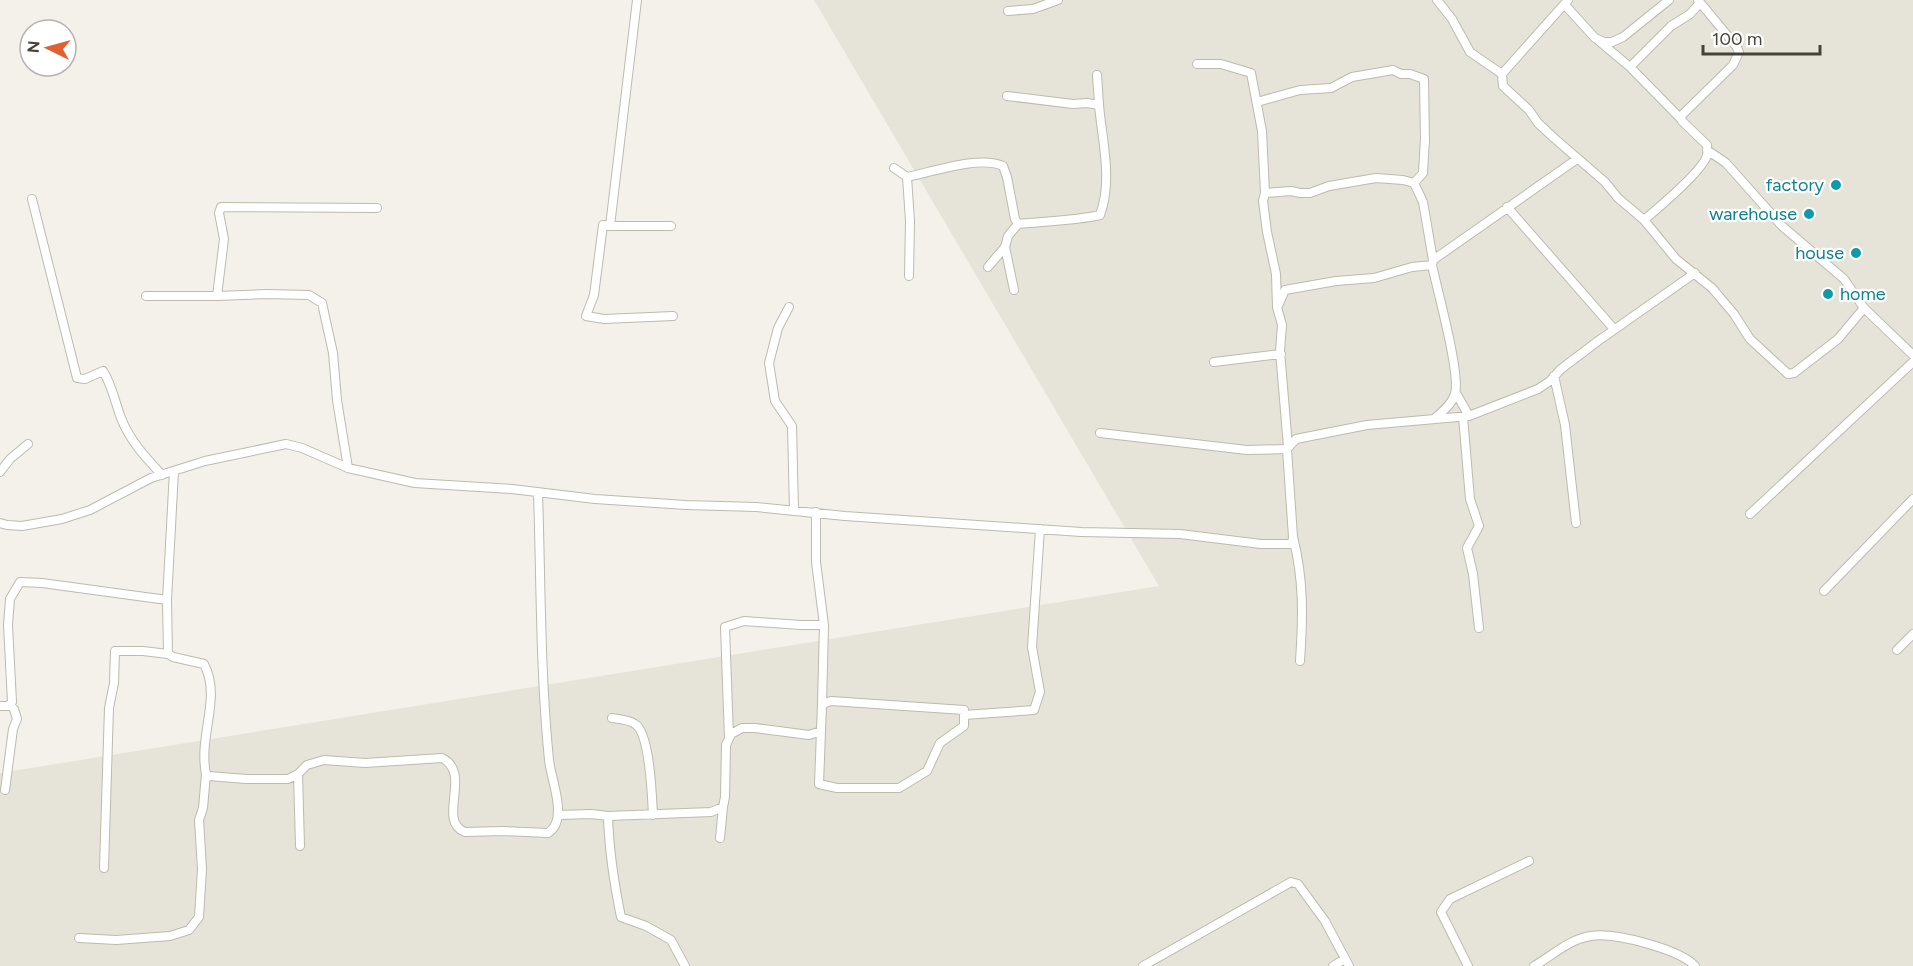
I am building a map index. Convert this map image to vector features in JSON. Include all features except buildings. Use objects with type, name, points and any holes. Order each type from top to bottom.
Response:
[{"type":"street","points":[[610,226],[637,0]]},
{"type":"street","points":[[1008,11],[1033,9],[1058,0]]},
{"type":"street","points":[[1437,0],[1452,19],[1470,52],[1502,74]]},
{"type":"street","points":[[1597,39],[1612,42],[1623,37],[1669,0]]},
{"type":"street","points":[[1630,67],[1671,26],[1683,16],[1690,14],[1699,1],[1736,46],[1738,52],[1733,65],[1684,112],[1682,119]]},
{"type":"street","points":[[1644,220],[1682,186],[1705,161],[1707,145],[1630,67],[1588,33],[1567,3],[1502,74],[1503,86],[1577,159],[1605,182],[1618,198],[1644,220],[1677,260],[1712,288],[1734,314],[1750,339],[1788,374],[1794,373],[1838,339],[1864,308]]},
{"type":"street","points":[[1197,64],[1221,64],[1251,73],[1257,102],[1262,131],[1265,194],[1263,201],[1276,274],[1277,307],[1282,325],[1281,354],[1293,537],[1304,606],[1300,661]]},
{"type":"street","points":[[1257,102],[1300,90],[1331,88],[1352,77],[1393,70],[1424,79],[1423,173],[1414,183]]},
{"type":"street","points":[[988,267],[1005,247],[1008,236],[1018,224],[1075,220],[1100,215],[1104,203],[1106,158],[1097,75]]},
{"type":"street","points":[[1007,96],[1100,105]]},
{"type":"street","points":[[1707,150],[1726,163],[1782,226],[1844,279],[1864,308],[1913,355]]},
{"type":"street","points":[[1277,307],[1285,290],[1336,281],[1374,278],[1433,263],[1507,207],[1577,159]]},
{"type":"street","points":[[894,168],[907,177],[972,163],[993,161],[1003,166],[1018,224]]},
{"type":"street","points":[[907,177],[910,221],[909,276]]},
{"type":"street","points":[[1265,194],[1291,190],[1300,193],[1310,192],[1329,186],[1376,178],[1414,183],[1424,202],[1433,263],[1455,374],[1456,393],[1466,417],[1470,499],[1479,526],[1467,548],[1473,574],[1479,628]]},
{"type":"street","points":[[32,199],[77,378],[85,379],[103,371],[109,380],[122,420],[135,444],[162,475]]},
{"type":"street","points":[[217,296],[224,239],[220,207],[377,208]]},
{"type":"street","points":[[1507,207],[1614,329]]},
{"type":"street","points":[[671,226],[603,225],[594,295],[586,316],[604,319],[673,316]]},
{"type":"street","points":[[1005,247],[1014,290]]},
{"type":"street","points":[[1100,433],[1247,450],[1287,448],[1296,439],[1367,425],[1466,417],[1538,389],[1572,360],[1695,273]]},
{"type":"street","points":[[146,296],[309,295],[322,303],[333,353],[337,400],[348,468]]},
{"type":"street","points":[[789,307],[778,328],[770,363],[775,400],[792,426],[794,510]]},
{"type":"street","points":[[1215,362],[1281,354]]},
{"type":"street","points":[[1750,514],[1913,362]]},
{"type":"street","points":[[1554,376],[1565,425],[1576,523]]},
{"type":"street","points":[[1433,419],[1451,402],[1456,393]]},
{"type":"street","points":[[0,472],[10,459],[28,444]]},
{"type":"street","points":[[0,523],[22,526],[62,519],[90,510],[120,493],[162,475],[205,461],[286,444],[302,448],[348,468],[415,483],[444,483],[595,499],[756,507],[1081,532],[1180,534],[1261,544],[1292,544],[1293,537]]},
{"type":"street","points":[[168,654],[166,600],[174,471]]},
{"type":"street","points":[[206,774],[246,779],[288,778],[298,774],[307,765],[324,760],[365,763],[442,758],[453,768],[456,784],[453,815],[460,830],[465,832],[548,833],[554,829],[559,819],[549,762],[538,493]]},
{"type":"street","points":[[1824,591],[1913,499]]},
{"type":"street","points":[[816,512],[816,562],[824,625],[819,784],[837,788],[899,788],[927,771],[940,743],[964,726],[964,710],[831,701],[822,704]]},
{"type":"street","points":[[964,715],[1034,710],[1040,692],[1032,647],[1040,529]]},
{"type":"street","points":[[10,705],[12,702],[8,625],[10,599],[20,582],[166,600]]},
{"type":"street","points":[[729,738],[725,627],[744,621],[824,625]]},
{"type":"street","points":[[1897,650],[1913,634]]},
{"type":"street","points":[[79,938],[116,940],[170,936],[189,930],[199,916],[202,896],[202,851],[198,824],[203,808],[206,774],[204,743],[212,704],[212,690],[204,664],[168,654],[115,651],[114,683],[109,708],[104,868]]},
{"type":"street","points":[[0,706],[10,705]]},
{"type":"street","points":[[5,790],[17,720],[14,709],[10,705]]},
{"type":"street","points":[[612,718],[636,724],[642,733],[649,765],[653,815]]},
{"type":"street","points":[[720,838],[726,797],[726,745],[731,734],[742,728],[809,735],[822,731]]},
{"type":"street","points":[[298,774],[300,846]]},
{"type":"street","points":[[558,815],[653,815],[711,812],[723,807]]},
{"type":"street","points":[[608,816],[610,859],[621,917],[646,926],[671,940],[685,966]]},
{"type":"street","points":[[1468,966],[1441,912],[1450,899],[1529,861]]},
{"type":"street","points":[[1143,966],[1294,882],[1298,884],[1324,921],[1347,963],[1333,966]]},
{"type":"street","points":[[1536,965],[1562,947],[1590,936],[1611,936],[1675,953],[1691,961],[1695,966]]},
{"type":"shaded area","points":[[814,0],[1913,0],[1913,966],[0,966],[0,773],[1159,586]]},
{"type":"place","name":"factory","points":[[1836,185]]},
{"type":"place","name":"warehouse","points":[[1809,214]]},
{"type":"place","name":"house","points":[[1856,253]]},
{"type":"place","name":"home","points":[[1828,294]]}]
